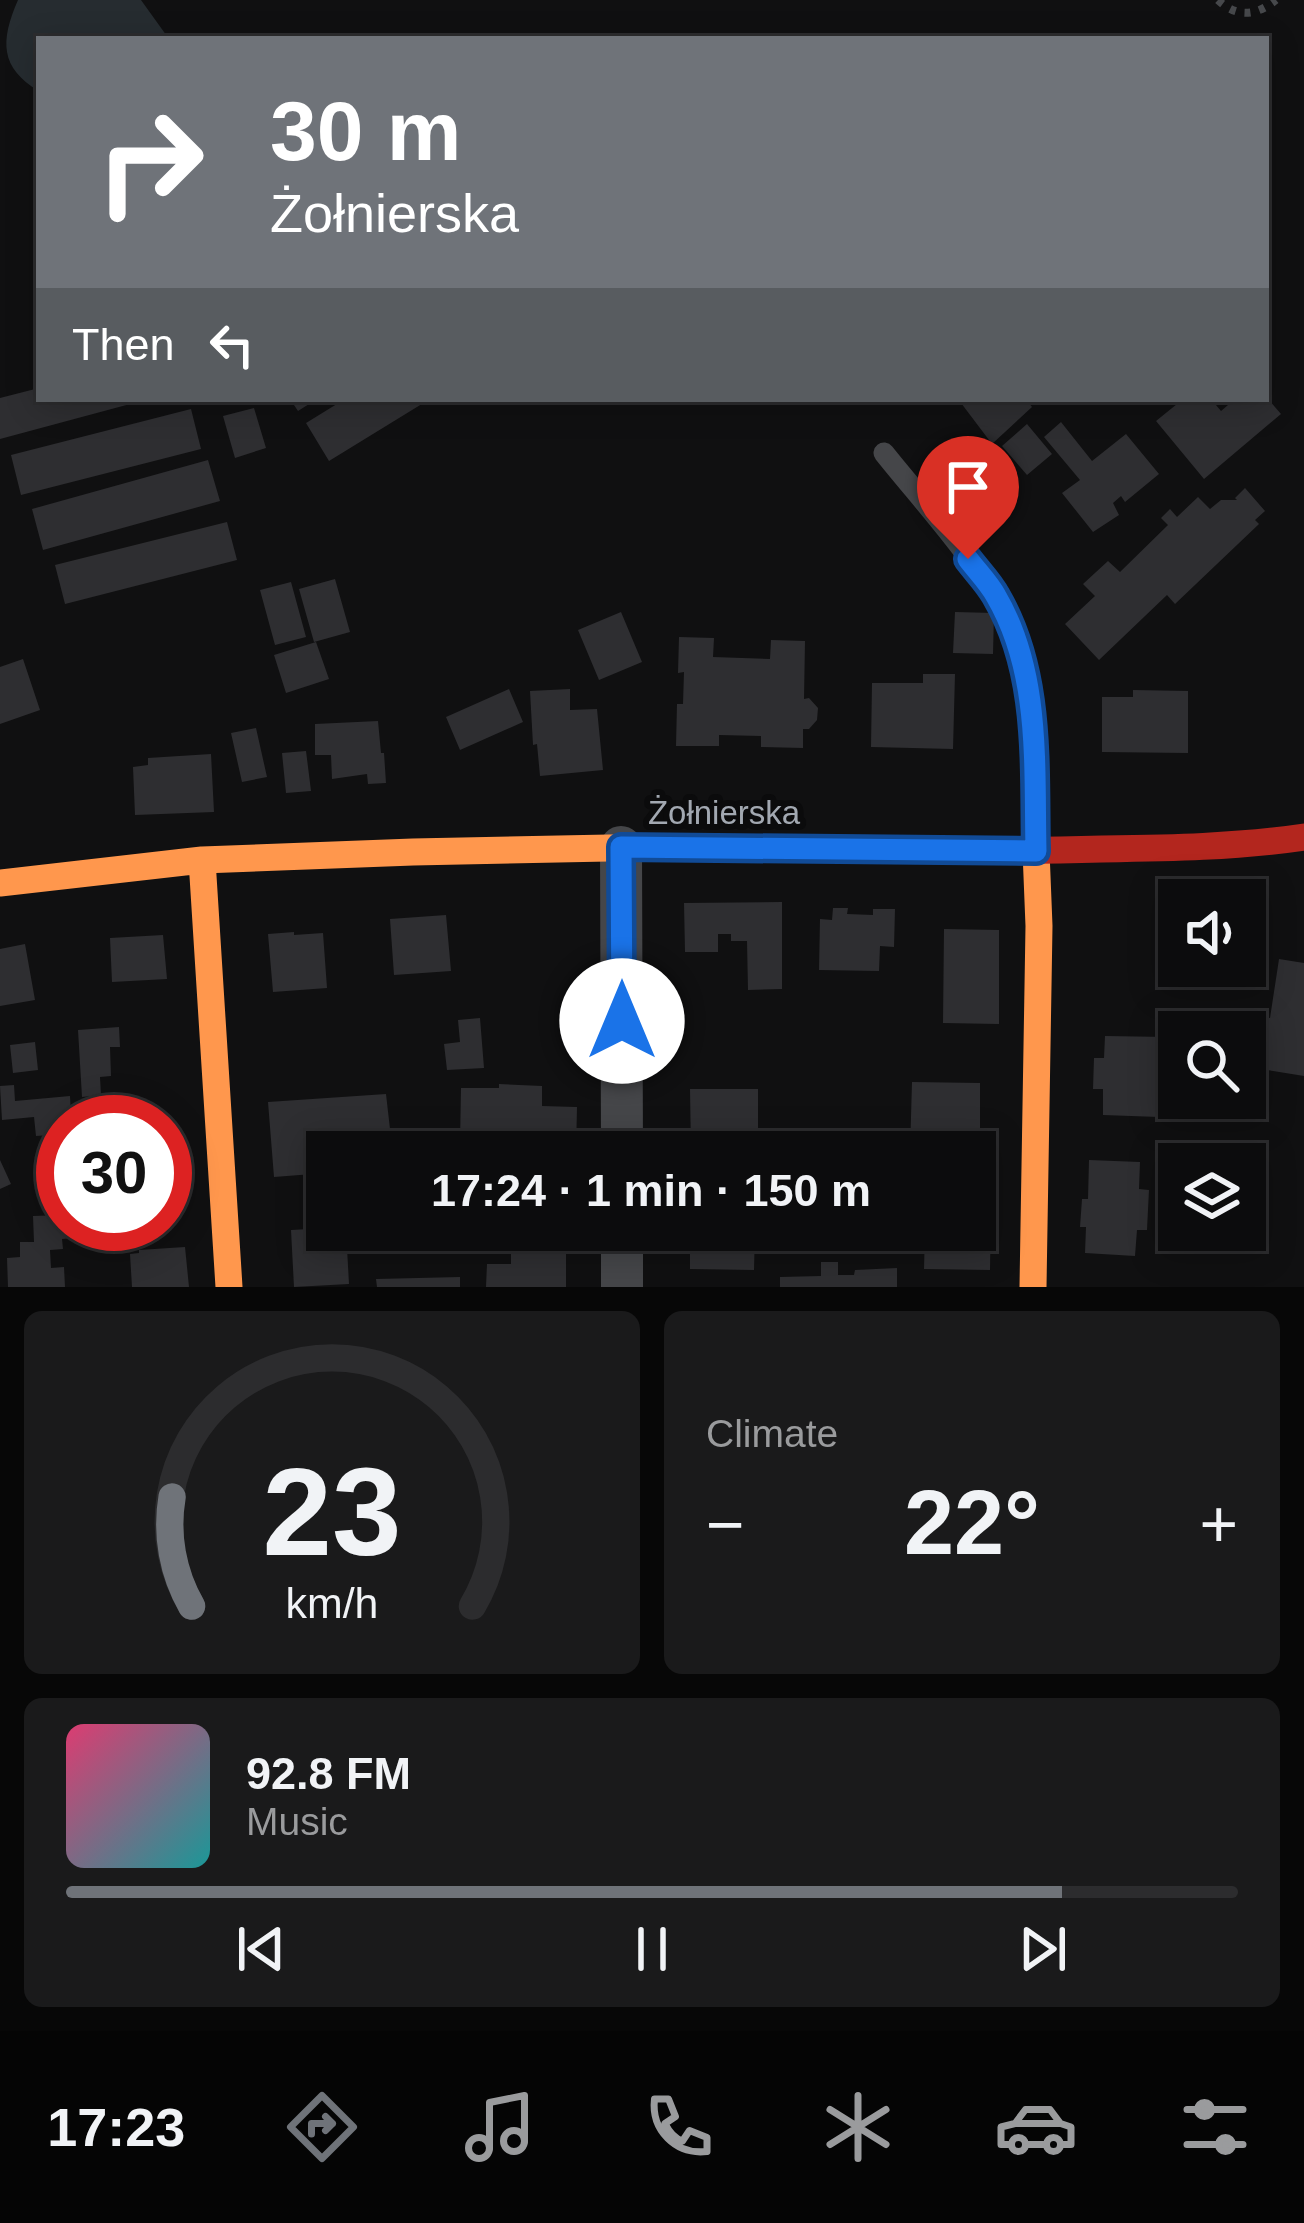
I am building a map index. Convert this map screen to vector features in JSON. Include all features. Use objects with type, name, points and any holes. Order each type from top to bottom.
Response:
[{"type":"street","name":"Żołnierska","points":[[0,883],[202,860],[621,847],[1192,848],[1304,837]]},
{"type":"street","points":[[621,847],[622,1131]]},
{"type":"street","points":[[1033,1287],[1036,851]]},
{"type":"street","points":[[202,860],[229,1287]]},
{"type":"street","points":[[622,1251],[622,1287]]},
{"type":"lane","points":[[884,453],[996,594],[1022,653],[1031,709],[1036,851]]},
{"type":"path","points":[[1218,0],[1242,14],[1254,13],[1276,0]]},
{"type":"shaded area","points":[[18,0],[141,0],[167,36],[36,36],[36,89],[10,63],[8,28]]},
{"type":"building","points":[[36,389],[36,402],[138,402],[0,439],[0,398]]},
{"type":"building","points":[[1269,400],[1281,414],[1204,479],[1156,421],[1177,404],[1214,402],[1221,411],[1232,402]]},
{"type":"building","points":[[292,402],[312,402],[298,411]]},
{"type":"building","points":[[340,402],[425,402],[329,461],[306,423]]},
{"type":"building","points":[[960,402],[1028,402],[1032,407],[992,444]]},
{"type":"building","points":[[254,408],[266,448],[235,458],[223,416]]},
{"type":"building","points":[[191,409],[201,449],[21,495],[11,455]]},
{"type":"building","points":[[1061,422],[1092,461],[1126,434],[1159,474],[1125,502],[1121,496],[1113,503],[1119,515],[1093,532],[1062,493],[1080,480],[1044,437]]},
{"type":"building","points":[[1027,424],[1052,454],[1027,475],[1002,446]]},
{"type":"building","points":[[208,460],[220,501],[43,550],[32,509]]},
{"type":"building","points":[[1245,488],[1265,511],[1255,520],[1259,524],[1175,604],[1167,595],[1099,660],[1065,624],[1095,596],[1083,584],[1108,561],[1120,572],[1168,525],[1161,518],[1170,509],[1177,517],[1198,497],[1210,509],[1221,500],[1237,500]]},
{"type":"building","points":[[227,522],[237,560],[65,604],[55,565]]},
{"type":"building","points":[[335,579],[350,632],[314,642],[299,589]]},
{"type":"building","points":[[291,582],[306,637],[275,645],[260,590]]},
{"type":"building","points":[[621,612],[642,662],[599,680],[578,630]]},
{"type":"building","points":[[955,612],[994,613],[993,654],[953,653]]},
{"type":"building","points":[[679,637],[714,638],[713,657],[770,659],[771,640],[805,641],[804,699],[818,708],[817,720],[803,729],[803,748],[761,747],[761,736],[719,735],[719,746],[676,746],[684,672],[678,673]]},
{"type":"building","points":[[316,642],[329,679],[286,693],[274,655]]},
{"type":"building","points":[[23,659],[40,710],[0,724],[0,667]]},
{"type":"building","points":[[923,674],[955,674],[953,749],[871,747],[872,683],[923,683]]},
{"type":"building","points":[[509,689],[523,722],[460,750],[446,717]]},
{"type":"building","points":[[570,689],[570,710],[597,709],[603,770],[540,776],[530,691]]},
{"type":"building","points":[[1133,690],[1188,691],[1188,753],[1102,752],[1102,697],[1133,697]]},
{"type":"building","points":[[378,721],[386,783],[368,784],[367,774],[332,779],[331,755],[315,755],[315,724]]},
{"type":"building","points":[[256,728],[267,777],[242,782],[231,733]]},
{"type":"building","points":[[306,751],[311,791],[286,793],[282,753]]},
{"type":"building","points":[[211,754],[214,812],[135,815],[133,767],[148,765],[148,758]]},
{"type":"building","points":[[782,902],[782,989],[748,990],[747,941],[731,941],[731,934],[718,934],[718,952],[685,952],[684,903]]},
{"type":"building","points":[[833,908],[873,915],[873,909],[895,909],[894,947],[880,946],[879,971],[819,970],[820,919],[832,920]]},
{"type":"building","points":[[446,915],[451,971],[394,975],[390,919]]},
{"type":"building","points":[[944,929],[999,930],[999,1024],[943,1023]]},
{"type":"building","points":[[323,933],[327,988],[273,992],[268,934]]},
{"type":"building","points":[[163,935],[167,979],[112,982],[110,938]]},
{"type":"building","points":[[25,944],[35,1000],[0,1006],[0,949]]},
{"type":"building","points":[[1279,959],[1304,963],[1304,1076],[1266,1070],[1266,1017],[1270,1018]]},
{"type":"building","points":[[480,1018],[484,1068],[447,1070],[444,1044],[460,1042],[458,1020]]},
{"type":"building","points":[[119,1027],[120,1047],[110,1047],[111,1076],[100,1077],[101,1095],[82,1095],[78,1030]]},
{"type":"building","points":[[1105,1036],[1158,1037],[1158,1117],[1103,1115],[1103,1089],[1093,1089],[1094,1058],[1104,1058]]},
{"type":"building","points":[[35,1042],[38,1070],[13,1073],[10,1045]]},
{"type":"building","points":[[912,1082],[980,1083],[980,1128],[990,1131],[911,1131]]},
{"type":"building","points":[[499,1084],[542,1086],[542,1106],[577,1107],[576,1131],[460,1131],[461,1088],[499,1088]]},
{"type":"building","points":[[14,1085],[15,1101],[36,1099],[36,1136],[34,1117],[2,1120],[0,1086]]},
{"type":"building","points":[[690,1089],[758,1089],[758,1131],[691,1131]]},
{"type":"building","points":[[386,1094],[390,1129],[306,1131],[306,1175],[274,1177],[268,1102]]},
{"type":"building","points":[[0,1160],[11,1184],[0,1189]]},
{"type":"building","points":[[1089,1160],[1140,1162],[1139,1189],[1149,1190],[1147,1230],[1137,1230],[1135,1256],[1085,1253],[1086,1227],[1080,1227],[1082,1199],[1088,1199]]},
{"type":"building","points":[[33,1216],[36,1251],[50,1251],[51,1268],[64,1267],[65,1287],[8,1287],[7,1258],[20,1257],[20,1242],[34,1242]]},
{"type":"building","points":[[306,1229],[306,1251],[347,1251],[349,1284],[294,1287],[291,1230]]},
{"type":"building","points":[[185,1251],[189,1287],[132,1287],[130,1254]]},
{"type":"building","points":[[511,1251],[566,1251],[566,1287],[486,1287],[487,1264],[511,1264]]},
{"type":"building","points":[[690,1251],[754,1251],[754,1270],[690,1269]]},
{"type":"building","points":[[924,1251],[990,1251],[990,1270],[924,1269]]},
{"type":"building","points":[[821,1262],[838,1262],[838,1275],[897,1268],[897,1287],[780,1287],[780,1277],[821,1276]]},
{"type":"building","points":[[460,1277],[460,1287],[377,1287],[376,1279]]},
{"type":"traffic: slow","points":[[0,883],[202,860],[659,847]]},
{"type":"traffic: slow","points":[[1033,1287],[1036,851]]},
{"type":"traffic: slow","points":[[202,860],[229,1287]]},
{"type":"traffic: jam","points":[[659,847],[1047,850],[1203,846],[1304,837]]},
{"type":"route","points":[[622,1021],[621,847],[1036,851],[1031,709],[1022,653],[996,594],[968,559]]}]
